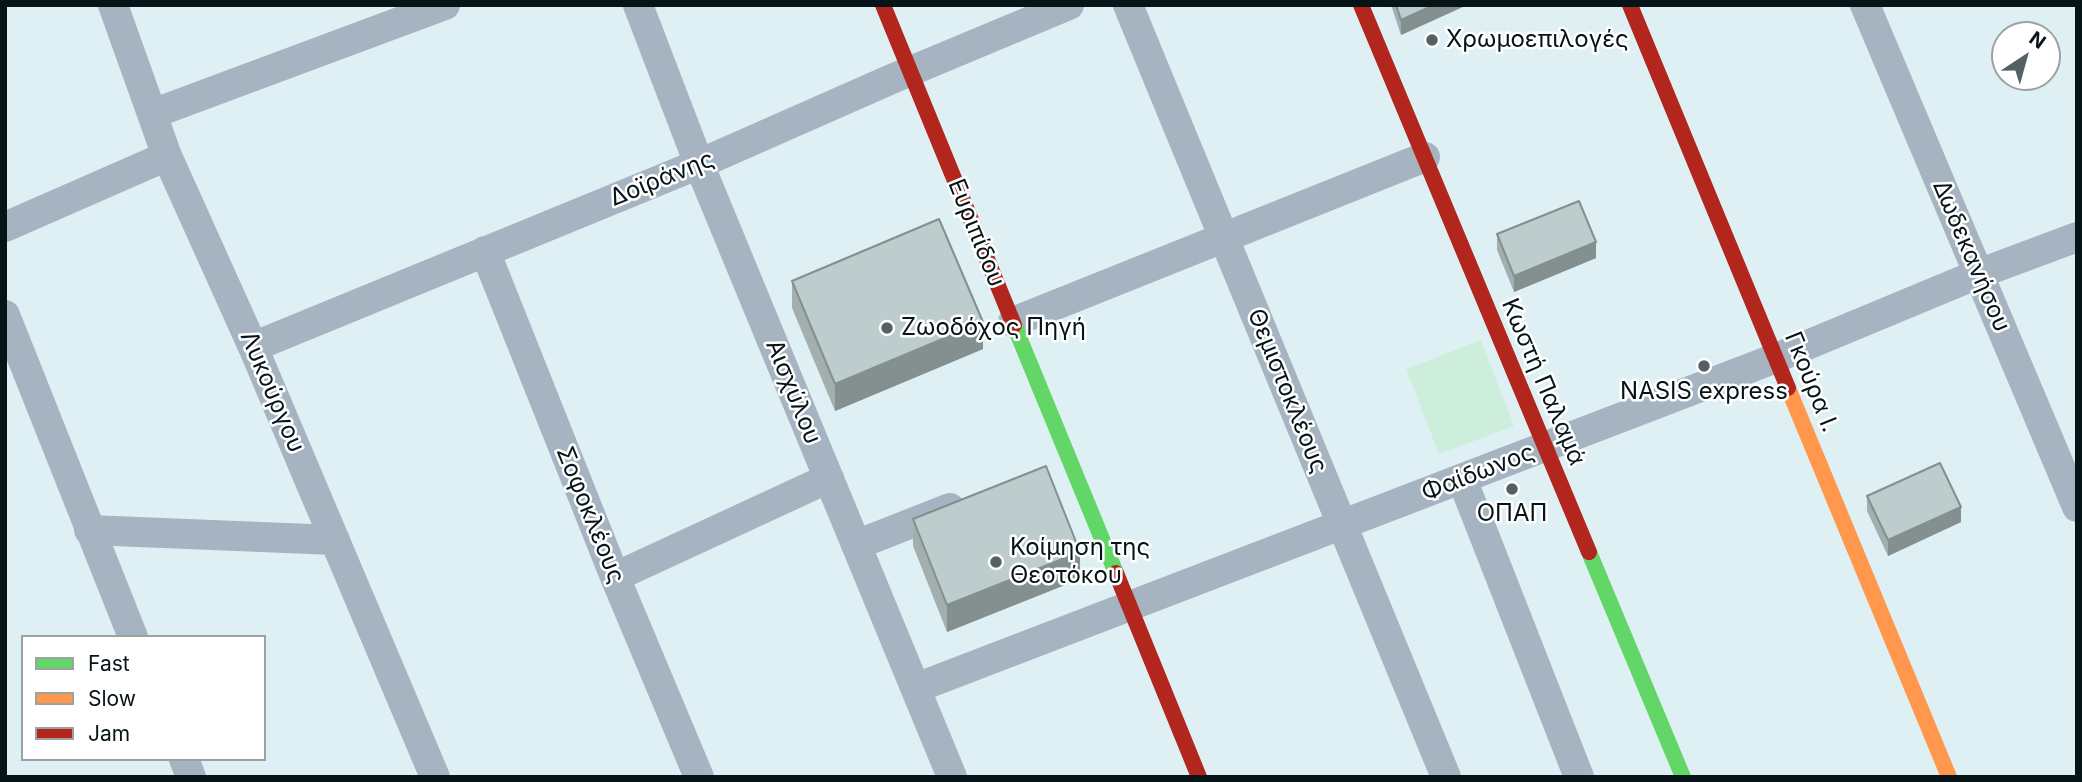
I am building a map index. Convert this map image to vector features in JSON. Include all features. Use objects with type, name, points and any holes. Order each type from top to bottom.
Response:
[{"type":"street","name":"Λυκούργου","points":[[113,5],[167,156],[253,347],[435,777]]},
{"type":"street","points":[[152,114],[396,13],[444,5]]},
{"type":"street","name":"Αισχύλου","points":[[638,5],[699,164],[952,777]]},
{"type":"street","name":"Ευριπίδου","points":[[883,5],[1013,322],[1057,466],[1130,606],[1199,777]]},
{"type":"street","name":"Δοϊράνης","points":[[253,347],[699,164],[1069,5]]},
{"type":"street","name":"Θεμιστοκλέους","points":[[1128,5],[1446,777]]},
{"type":"street","name":"Κωστή Παλαμά","points":[[1361,5],[1682,777]]},
{"type":"street","name":"Γκούρα Ι.","points":[[1630,5],[1949,777]]},
{"type":"street","name":"Δωδεκανήσου","points":[[1865,5],[2077,507]]},
{"type":"street","points":[[5,227],[167,156]]},
{"type":"street","points":[[1013,322],[1425,157]]},
{"type":"street","name":"Φαίδωνος","points":[[916,688],[1776,358],[1978,274],[2077,237]]},
{"type":"street","name":"Σοφοκλέους","points":[[485,251],[615,577],[699,777]]},
{"type":"street","points":[[5,315],[132,635]]},
{"type":"street","points":[[615,577],[829,478]]},
{"type":"street","points":[[1462,479],[1579,777]]},
{"type":"street","points":[[856,545],[969,501]]},
{"type":"street","points":[[89,530],[335,540]]},
{"type":"green space","points":[[1481,340],[1514,426],[1439,454],[1406,369]]},
{"type":"building","points":[[1396,5],[1434,5],[1401,20]]},
{"type":"building","points":[[1579,201],[1596,242],[1514,276],[1497,234]]},
{"type":"building","name":"Ζωοδόχος Πηγή","points":[[939,219],[983,322],[835,384],[792,281]]},
{"type":"building","points":[[1940,463],[1961,507],[1888,540],[1867,496]]},
{"type":"building","name":"Κοίμηση της Θεοτόκου","points":[[1046,466],[1080,552],[947,605],[913,519]]},
{"type":"traffic: fast","points":[[1014,325],[1116,573]]},
{"type":"traffic: fast","points":[[1589,552],[1683,777]]},
{"type":"traffic: slow","points":[[1788,388],[1949,777]]},
{"type":"traffic: jam","points":[[883,5],[1014,325]]},
{"type":"traffic: jam","points":[[1361,5],[1589,552]]},
{"type":"traffic: jam","points":[[1630,5],[1788,388]]},
{"type":"traffic: jam","points":[[1116,573],[1199,777]]},
{"type":"place","name":"Χρωμοεπιλογές","points":[[1432,40]]},
{"type":"place","name":"Ζωοδόχος Πηγή","points":[[887,328]]},
{"type":"place","name":"NASIS express","points":[[1704,366]]},
{"type":"place","name":"ΟΠΑΠ","points":[[1512,489]]},
{"type":"place","name":"Κοίμηση της Θεοτόκου","points":[[996,562]]}]
